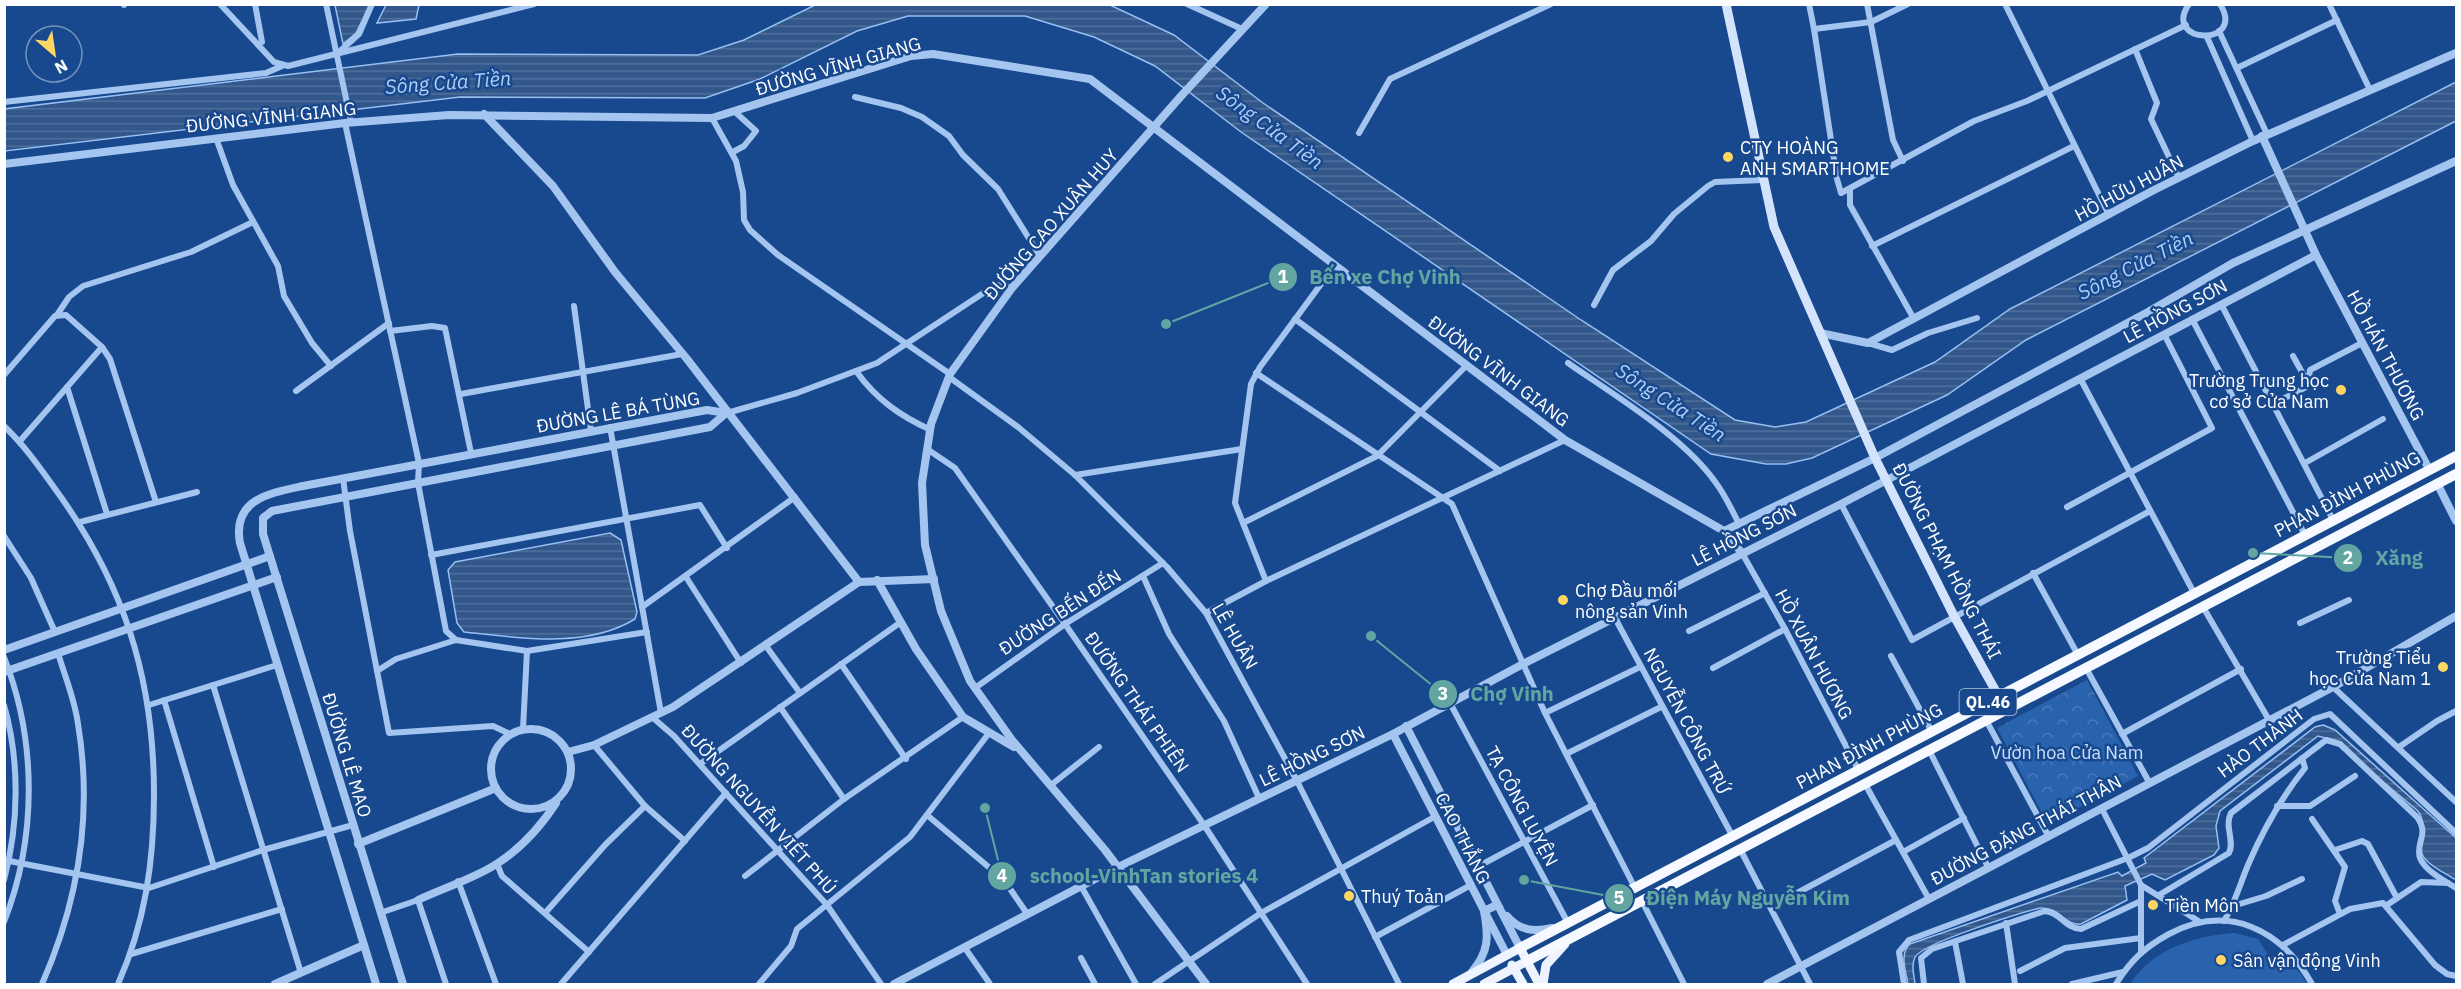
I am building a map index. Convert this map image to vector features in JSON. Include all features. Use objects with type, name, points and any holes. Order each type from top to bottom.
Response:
[{"type":"highway","name":"PHAN ĐÌNH PHÙNG","points":[[1520,948],[2457,456]]},
{"type":"highway","name":"PHAN ĐÌNH PHÙNG","points":[[1527,961],[2457,474]]},
{"type":"main road","points":[[1726,4],[1762,180],[1774,227],[1820,333]]},
{"type":"main road","name":"ĐƯỜNG PHẠM HỒNG THÁI","points":[[1820,333],[1875,458],[1954,616],[1999,697]]},
{"type":"main road","points":[[2429,470],[2437,483]]},
{"type":"main road","points":[[2194,593],[2203,607]]},
{"type":"main road","points":[[1980,707],[1986,720]]},
{"type":"main road","points":[[1859,771],[1865,784]]},
{"type":"main road","points":[[1732,837],[1740,849]]},
{"type":"main road","points":[[1636,889],[1642,901]]},
{"type":"main road","points":[[1541,984],[1546,965],[1569,939]]},
{"type":"main road","points":[[1453,984],[1520,948],[1541,984]]},
{"type":"main road","points":[[1507,955],[1522,984]]},
{"type":"main road","points":[[1484,984],[1527,961]]},
{"type":"street","points":[[220,4],[274,62],[282,66]]},
{"type":"street","points":[[255,4],[262,42]]},
{"type":"street","points":[[326,4],[390,331],[419,463],[418,483],[446,631],[456,640]]},
{"type":"street","points":[[336,54],[359,34],[372,4]]},
{"type":"street","points":[[4,102],[266,73],[282,66],[534,4]]},
{"type":"street","points":[[1187,4],[1242,29]]},
{"type":"street","name":"ĐƯỜNG CAO XUÂN HUY","points":[[1206,984],[1052,784],[1020,751],[975,688],[941,611],[925,545],[923,493],[931,430],[949,375],[1012,288],[1182,95],[1266,4]]},
{"type":"street","points":[[1359,133],[1390,79],[1551,4]]},
{"type":"street","points":[[1809,4],[1841,193],[1974,122],[2047,91],[2186,25]]},
{"type":"street","points":[[1867,4],[1893,140],[1903,161]]},
{"type":"street","points":[[1814,29],[1870,22],[1908,4]]},
{"type":"street","points":[[2005,4],[2109,215]]},
{"type":"street","points":[[2189,4],[2185,14],[2186,25],[2192,33],[2207,37],[2219,31],[2224,22],[2223,5]]},
{"type":"street","points":[[2329,4],[2370,90]]},
{"type":"street","points":[[2237,68],[2337,20]]},
{"type":"street","points":[[2219,31],[2265,135]]},
{"type":"street","points":[[2207,37],[2253,141]]},
{"type":"street","points":[[2135,50],[2157,102],[2151,119],[2179,178]]},
{"type":"street","name":"HỒ HỮU HUÂN","points":[[1868,343],[2179,178],[2265,135],[2457,53]]},
{"type":"street","name":"ĐƯỜNG VĨNH GIANG","points":[[4,164],[348,123],[484,114],[712,118],[911,56],[933,54],[1090,79],[1565,440],[1724,531],[1742,553]]},
{"type":"street","points":[[855,97],[901,108],[922,117],[950,136],[959,150],[998,189],[1040,256]]},
{"type":"street","points":[[733,152],[744,146],[756,131],[734,111]]},
{"type":"street","points":[[484,114],[553,186],[615,272],[795,497],[859,582]]},
{"type":"street","name":"LÊ HUÂN","points":[[712,118],[733,152],[743,192],[744,220],[750,230],[778,255],[909,344],[1018,427],[1075,475],[1163,563],[1206,613],[1296,780],[1399,984]]},
{"type":"street","name":"HỒ HÁN THƯƠNG","points":[[2265,135],[2269,153],[2316,255],[2429,470]]},
{"type":"street","points":[[216,138],[233,185],[278,266],[284,296],[312,343],[331,366]]},
{"type":"street","points":[[1872,246],[2074,146]]},
{"type":"street","points":[[1724,531],[1875,458],[2148,312],[2302,226],[2457,161]]},
{"type":"street","points":[[1594,305],[1613,270],[1651,241],[1674,214],[1708,186],[1715,182],[1762,180]]},
{"type":"street","points":[[1850,189],[1850,205],[1914,319]]},
{"type":"street","points":[[4,375],[57,315],[69,297],[83,286],[191,252],[254,222]]},
{"type":"street","name":"LÊ HỒNG SƠN","points":[[894,984],[1118,867],[1393,734],[1523,664],[1841,504],[2316,255]]},
{"type":"street","points":[[1266,581],[1234,503],[1251,384],[1256,373],[1335,265]]},
{"type":"street","points":[[726,413],[797,393],[856,371],[909,344],[991,288],[998,285],[1012,288]]},
{"type":"street","points":[[2220,304],[2333,520]]},
{"type":"street","points":[[574,306],[591,431]]},
{"type":"street","points":[[57,315],[66,315],[102,347],[112,365],[156,502]]},
{"type":"street","points":[[1296,318],[1500,471]]},
{"type":"street","points":[[1820,333],[1892,350],[1929,333],[1977,318]]},
{"type":"street","points":[[2192,319],[2305,535]]},
{"type":"street","points":[[296,391],[389,323]]},
{"type":"street","points":[[390,331],[432,326],[444,327],[461,394],[471,453]]},
{"type":"street","points":[[2067,507],[2212,428],[2164,334]]},
{"type":"street","points":[[2273,404],[2306,387],[2310,370],[2362,343]]},
{"type":"street","points":[[20,441],[102,347]]},
{"type":"street","points":[[461,394],[682,354]]},
{"type":"street","points":[[2293,356],[2308,383]]},
{"type":"street","points":[[1568,363],[1649,420],[1689,454],[1716,482],[1739,524]]},
{"type":"street","points":[[1243,523],[1377,456],[1467,365]]},
{"type":"street","points":[[856,371],[872,392],[894,410],[931,430]]},
{"type":"street","points":[[1256,373],[1440,499],[1451,503],[1545,713],[1636,889]]},
{"type":"street","points":[[2080,378],[2194,593]]},
{"type":"street","points":[[67,387],[107,514]]},
{"type":"street","name":"ĐƯỜNG LÊ BÁ TÙNG","points":[[246,564],[240,543],[239,528],[246,510],[255,501],[270,493],[706,410],[726,413]]},
{"type":"street","name":"ĐƯỜNG LÊ BÁ TÙNG","points":[[263,534],[263,518],[272,511],[710,427],[726,413]]},
{"type":"street","points":[[2305,463],[2383,419]]},
{"type":"street","points":[[4,426],[20,441],[80,522],[130,628],[140,658],[154,737],[154,838],[149,888],[131,954],[118,984]]},
{"type":"street","points":[[610,427],[661,712]]},
{"type":"street","points":[[1206,613],[1266,581],[1565,440]]},
{"type":"street","name":"ĐƯỜNG THÁI PHIÊN","points":[[927,449],[955,468],[1204,825],[1307,984]]},
{"type":"street","points":[[1075,475],[1242,449]]},
{"type":"street","points":[[343,478],[389,732],[493,726],[510,734]]},
{"type":"street","points":[[2437,483],[2457,521]]},
{"type":"street","points":[[80,522],[197,492]]},
{"type":"street","points":[[642,607],[795,497]]},
{"type":"street","points":[[1841,504],[1912,640],[2150,511]]},
{"type":"street","points":[[431,555],[700,505],[727,548]]},
{"type":"street","name":"ĐƯỜNG LÊ MAO","points":[[263,534],[403,984]]},
{"type":"street","points":[[4,536],[31,578],[55,632]]},
{"type":"street","name":"HỒ XUÂN HƯƠNG","points":[[1742,553],[1785,629],[1859,771]]},
{"type":"street","points":[[4,650],[270,556]]},
{"type":"street","name":"ĐƯỜNG BẾN ĐẾN","points":[[975,688],[1065,624],[1163,563]]},
{"type":"street","points":[[246,564],[376,984]]},
{"type":"street","points":[[2033,573],[2078,655]]},
{"type":"street","points":[[1143,576],[1168,634],[1224,721],[1259,798]]},
{"type":"street","points":[[7,671],[277,577]]},
{"type":"street","points":[[686,577],[741,663]]},
{"type":"street","points":[[568,752],[594,745],[661,712],[741,663],[859,582],[934,579]]},
{"type":"street","points":[[877,580],[901,622],[963,717],[1020,751]]},
{"type":"street","points":[[1689,631],[1765,593]]},
{"type":"street","points":[[2300,623],[2349,600]]},
{"type":"street","points":[[2203,607],[2269,720]]},
{"type":"street","name":"ĐƯỜNG ĐẶNG THÁI THÂN","points":[[1767,984],[2333,687],[2457,616]]},
{"type":"street","name":"NGUYỄN CÔNG TRỨ","points":[[1615,618],[1732,837]]},
{"type":"street","points":[[700,764],[901,622]]},
{"type":"street","points":[[1713,668],[1785,629]]},
{"type":"street","points":[[377,671],[396,659],[456,640],[526,651],[647,632]]},
{"type":"street","points":[[766,646],[800,693]]},
{"type":"street","points":[[523,729],[526,651]]},
{"type":"street","points":[[42,984],[67,921],[78,874],[83,832],[82,759],[78,723],[58,653]]},
{"type":"street","points":[[1891,656],[1932,732]]},
{"type":"street","points":[[4,657],[7,671],[21,705],[26,740],[29,795],[23,864],[4,922]]},
{"type":"street","points":[[841,664],[906,759]]},
{"type":"street","points":[[149,705],[277,665]]},
{"type":"street","points":[[1545,713],[1640,667]]},
{"type":"street","points":[[2086,668],[2149,782]]},
{"type":"street","points":[[2122,734],[2241,669]]},
{"type":"street","points":[[213,685],[302,973]]},
{"type":"street","points":[[2333,687],[2457,802]]},
{"type":"street","points":[[164,700],[214,867]]},
{"type":"street","name":"TẠ CÔNG LUYỆN","points":[[1450,703],[1565,925]]},
{"type":"street","points":[[4,705],[15,769],[15,815],[4,880]]},
{"type":"street","points":[[780,707],[844,800]]},
{"type":"street","points":[[1566,754],[1661,707]]},
{"type":"street","points":[[2399,747],[2437,721],[2457,711]]},
{"type":"street","name":"HÀO THÀNH","points":[[2128,858],[2148,848],[2314,720],[2330,714],[2457,833]]},
{"type":"street","name":"ĐƯỜNG NGUYỄN VIẾT PHÚ","points":[[652,717],[674,736],[778,848],[804,882],[827,905],[881,984]]},
{"type":"street","points":[[745,876],[778,848],[963,717]]},
{"type":"street","points":[[1986,720],[2049,837]]},
{"type":"street","points":[[1406,726],[1520,948]]},
{"type":"street","points":[[380,913],[418,900],[497,864],[522,845],[546,819],[558,799],[571,777],[572,764],[568,752],[561,741],[550,732],[537,728],[523,729],[510,734],[500,743],[493,755],[490,769],[496,788],[510,804],[522,808],[541,808],[558,799]]},
{"type":"street","points":[[759,984],[791,946],[797,929],[910,837],[989,733]]},
{"type":"street","name":"CAO THẮNG","points":[[1393,734],[1507,955]]},
{"type":"street","points":[[2159,895],[2229,853],[2231,848],[2228,821],[2231,813],[2326,740],[2340,744],[2417,817],[2423,829],[2419,850],[2422,861],[2457,888]]},
{"type":"street","points":[[594,745],[645,806],[685,842]]},
{"type":"street","points":[[1052,784],[1099,747]]},
{"type":"street","points":[[1929,750],[1988,867]]},
{"type":"street","points":[[2224,921],[2233,906],[2248,864],[2277,806],[2305,768],[2302,758]]},
{"type":"street","points":[[2277,806],[2310,806],[2355,776]]},
{"type":"street","points":[[1865,784],[1929,899]]},
{"type":"street","points":[[358,844],[496,788]]},
{"type":"street","points":[[561,984],[726,793]]},
{"type":"street","points":[[1479,866],[1593,805]]},
{"type":"street","points":[[546,912],[605,845],[645,806]]},
{"type":"street","points":[[1155,984],[1261,913],[1341,871],[1449,809]]},
{"type":"street","points":[[2102,809],[2141,885],[2142,950]]},
{"type":"street","points":[[927,815],[1004,880],[1028,915]]},
{"type":"street","points":[[1903,852],[1964,818]]},
{"type":"street","points":[[2312,819],[2345,867],[2336,901],[2340,914]]},
{"type":"street","points":[[7,861],[149,888],[263,850],[353,825]]},
{"type":"street","points":[[1771,907],[1896,840]]},
{"type":"street","points":[[2335,850],[2362,841],[2368,844],[2397,898]]},
{"type":"street","points":[[1740,849],[1810,984]]},
{"type":"street","points":[[1904,984],[1899,952],[1909,940],[2128,858]]},
{"type":"street","points":[[497,864],[502,876],[546,912],[589,952]]},
{"type":"street","points":[[2233,906],[2266,896],[2302,879]]},
{"type":"street","points":[[458,881],[496,984]]},
{"type":"street","points":[[2388,905],[2421,882],[2448,883]]},
{"type":"street","points":[[1375,937],[1471,885]]},
{"type":"street","points":[[2141,885],[2200,921]]},
{"type":"street","points":[[1081,886],[1136,984]]},
{"type":"street","points":[[418,900],[446,984]]},
{"type":"street","points":[[1642,901],[1684,984]]},
{"type":"street","points":[[1924,984],[1920,958],[1932,949],[2048,911],[2072,927],[2081,929],[2141,901]]},
{"type":"street","points":[[2283,945],[2340,914],[2377,903],[2388,905],[2405,932],[2435,965],[2447,974],[2457,976]]},
{"type":"street","points":[[1497,905],[1510,919],[1525,929],[1537,931],[1565,925]]},
{"type":"street","points":[[1469,976],[1485,955],[1488,941],[1484,911],[1497,905]]},
{"type":"street","points":[[131,954],[282,909]]},
{"type":"street","points":[[2116,984],[2142,950],[2183,927],[2200,921],[2224,921],[2244,923],[2264,932],[2283,945],[2292,953],[2312,984]]},
{"type":"street","points":[[2006,924],[2015,984]]},
{"type":"street","points":[[2020,971],[2056,951],[2141,938]]},
{"type":"street","points":[[1955,942],[1963,984]]},
{"type":"street","points":[[274,984],[364,945]]},
{"type":"street","points":[[965,948],[990,984]]},
{"type":"street","points":[[1081,958],[1095,984]]},
{"type":"street","points":[[2072,984],[2124,972]]},
{"type":"green space","name":"Vườn hoa Cửa Nam","points":[[2087,680],[2138,776],[2048,824],[1997,728]]},
{"type":"green space","name":"Sân vận động Vinh","points":[[2234,933],[2258,939],[2270,958],[2280,953],[2301,974],[2307,984],[2130,984],[2150,962],[2176,946],[2204,937]]},
{"type":"water","points":[[335,5],[370,5],[356,33],[343,44]]},
{"type":"water","points":[[386,5],[419,5],[416,19],[377,23]]},
{"type":"water","name":"Sông Cửa Tiền","points":[[815,5],[1110,5],[1174,35],[1263,103],[1581,320],[1735,420],[1775,427],[1806,422],[1935,362],[2010,309],[2456,82],[2456,121],[2026,340],[1947,395],[1812,458],[1786,464],[1766,464],[1711,454],[1241,132],[1155,66],[1094,37],[1025,16],[908,16],[857,31],[760,79],[705,98],[460,97],[5,151],[4,109],[458,54],[698,55],[744,40]]},
{"type":"water","points":[[610,533],[621,540],[637,612],[635,619],[595,635],[552,639],[464,632],[457,623],[448,570],[455,562]]},
{"type":"water","points":[[2323,725],[2335,730],[2456,838],[2456,880],[2434,867],[2423,856],[2421,844],[2423,825],[2418,811],[2333,740],[2318,736],[2220,811],[2216,826],[2219,848],[2214,855],[2165,880],[2152,874],[2125,886],[2127,900],[2081,924],[2071,922],[2053,910],[2040,908],[1935,944],[1915,957],[1913,967],[1915,984],[1908,984],[1904,957],[1910,944],[2118,872],[2122,876],[2146,863],[2144,858],[2315,727]]},
{"type":"place","name":"CTY HOÀNG ANH SMARTHOME","points":[[1728,157]]},
{"type":"place","name":"Bến xe Chợ Vinh","points":[[1166,324]]},
{"type":"place","name":"Trường Trung học cơ sở Cửa Nam","points":[[2341,390]]},
{"type":"place","name":"Xăng","points":[[2253,553]]},
{"type":"place","name":"Chợ Đầu mối nông sản Vinh","points":[[1563,600]]},
{"type":"place","name":"Chợ Vinh","points":[[1371,636]]},
{"type":"place","name":"Trường Tiểu học Cửa Nam 1","points":[[2443,667]]},
{"type":"place","name":"school-VinhTan stories 4","points":[[985,808]]},
{"type":"place","name":"Điện Máy Nguyễn Kim","points":[[1524,880]]},
{"type":"place","name":"Thuý Toản","points":[[1349,896]]},
{"type":"place","name":"Tiền Môn","points":[[2153,905]]},
{"type":"place","name":"Sân vận động Vinh","points":[[2221,960]]}]
